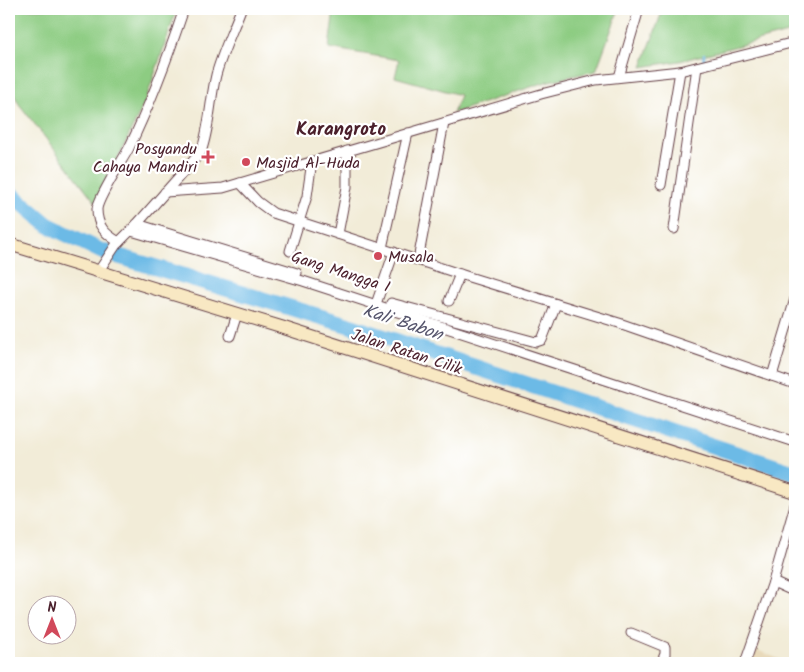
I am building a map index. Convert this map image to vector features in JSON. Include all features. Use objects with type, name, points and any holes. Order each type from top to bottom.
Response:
[{"type":"street","points":[[117,244],[102,230],[98,222],[97,207],[128,149],[164,72],[184,9]]},
{"type":"street","points":[[100,268],[117,244],[134,228],[201,152],[206,138],[210,103],[217,72],[241,9]]},
{"type":"street","points":[[620,71],[640,9]]},
{"type":"street","points":[[165,192],[208,190],[240,183],[541,94],[596,80],[620,71],[680,71],[795,42]]},
{"type":"street","points":[[674,229],[702,66]]},
{"type":"street","points":[[661,185],[680,71]]},
{"type":"street","points":[[418,260],[444,123]]},
{"type":"street","points":[[382,248],[408,133]]},
{"type":"street","points":[[338,234],[346,187],[347,151]]},
{"type":"street","points":[[290,251],[307,196],[312,161]]},
{"type":"street","points":[[240,183],[268,210],[795,384]]},
{"type":"street","name":"Gang Mangga I","points":[[134,228],[304,278],[376,302],[536,342],[542,340],[556,304]]},
{"type":"street","name":"Jalan Ratan Cilik","points":[[9,244],[100,268],[236,316],[795,492]]},
{"type":"street","points":[[394,252],[376,302],[795,442]]},
{"type":"street","points":[[449,301],[460,274]]},
{"type":"street","points":[[772,376],[795,299]]},
{"type":"street","points":[[231,333],[236,316]]},
{"type":"street","points":[[746,663],[773,582],[795,504]]},
{"type":"street","points":[[773,582],[795,592]]},
{"type":"street","points":[[631,633],[665,647],[662,663]]},
{"type":"shaded area","points":[[754,649],[789,663],[749,663]]},
{"type":"green space","points":[[9,9],[177,9],[145,102],[96,203],[19,104],[9,84]]},
{"type":"green space","points":[[334,9],[619,9],[596,71],[549,81],[453,113],[460,95],[395,77],[399,60],[329,48]]},
{"type":"green space","points":[[663,9],[795,9],[795,31],[680,61],[642,67]]},
{"type":"waterway","points":[[704,54],[704,63]]},
{"type":"waterway","name":"Kali Babon","points":[[9,192],[48,225],[101,251],[348,325],[795,473]]},
{"type":"place","name":"Posyandu Cahaya Mandiri","points":[[208,157]]},
{"type":"place","name":"Masjid Al-Huda","points":[[246,162]]},
{"type":"place","name":"Musala","points":[[378,256]]},
{"type":"district","name":"Karangroto","points":[[341,128]]}]
